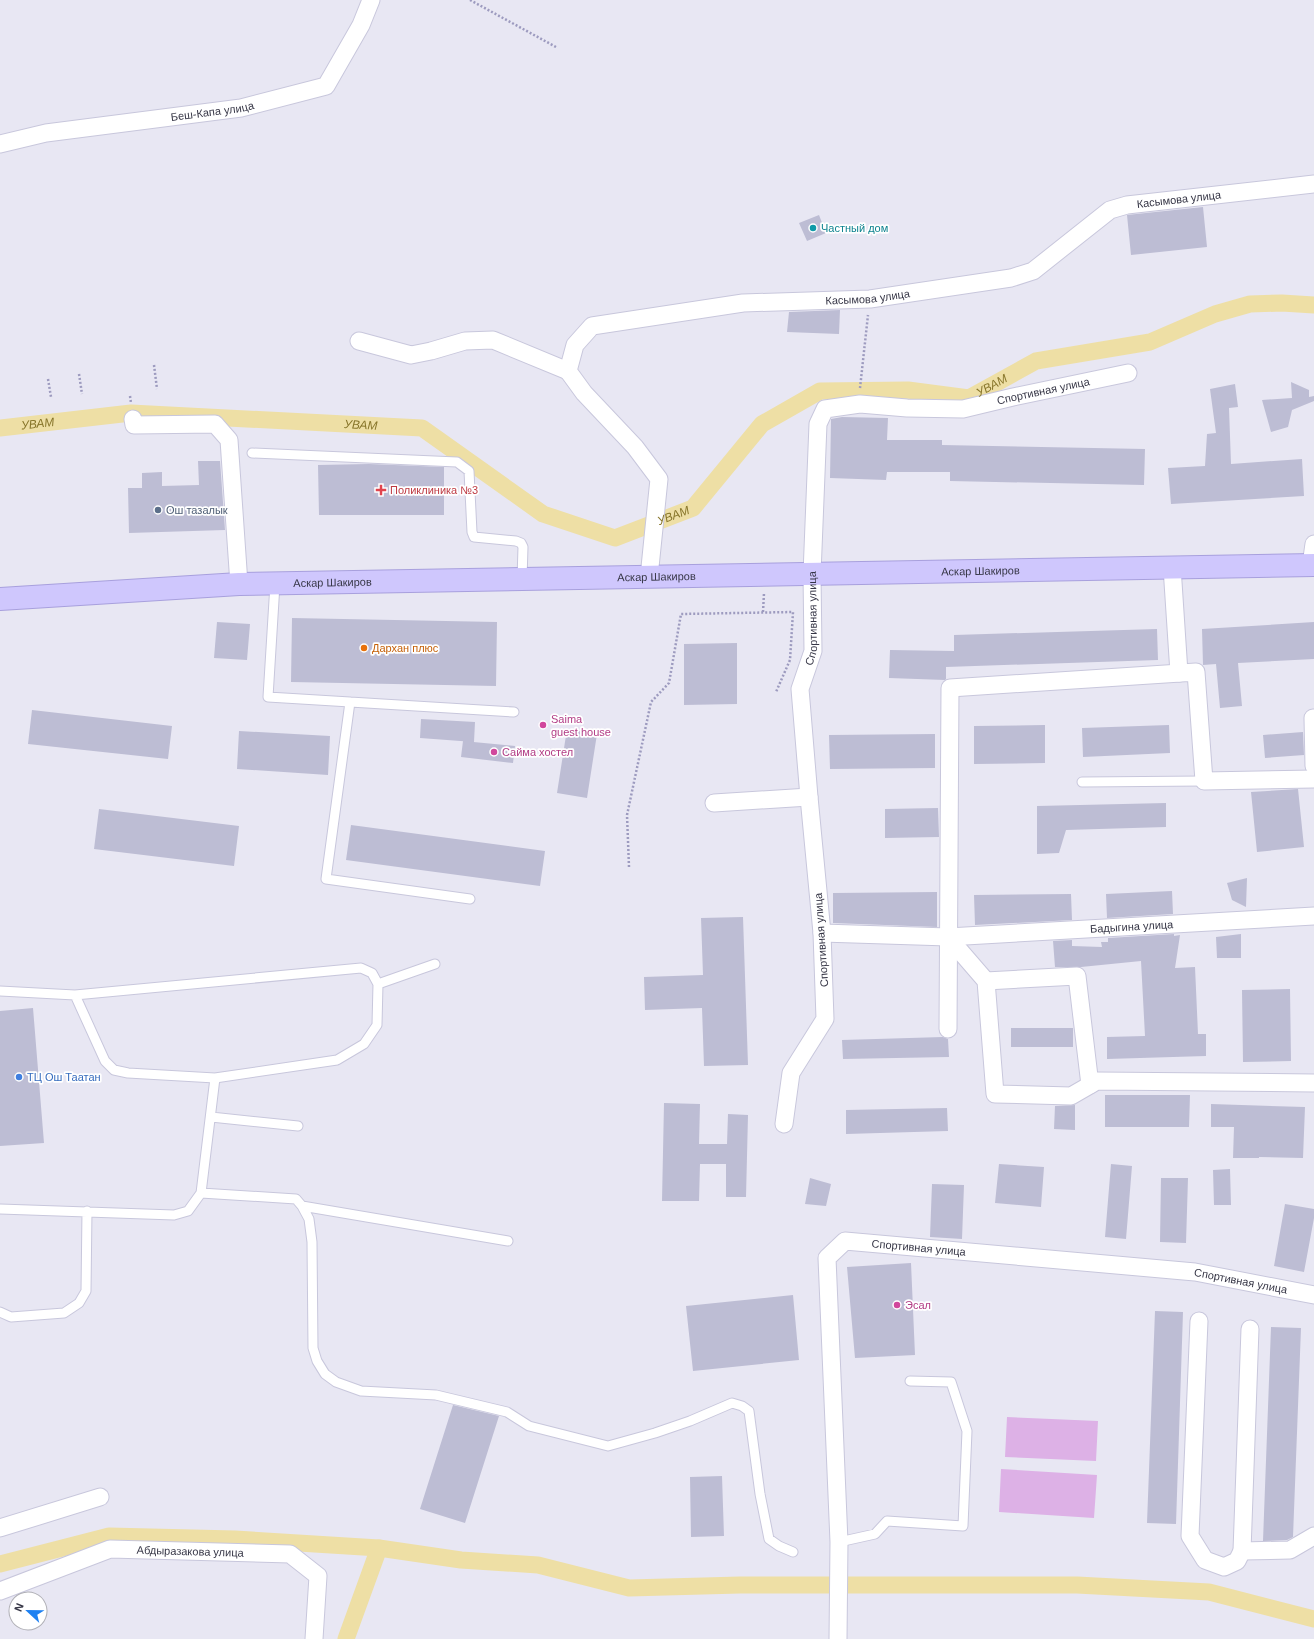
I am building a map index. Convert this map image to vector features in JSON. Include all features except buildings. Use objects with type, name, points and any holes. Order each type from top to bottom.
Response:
[{"type":"main road","name":"Аскар Шакиров","points":[[0,599],[239,584],[1172,567],[1313,558]]},
{"type":"street","name":"Беш-Капа улица","points":[[0,144],[46,133],[241,108],[326,86],[361,25],[367,1]]},
{"type":"street","name":"Касымова улица","points":[[568,371],[575,345],[592,326],[743,303],[870,299],[1011,278],[1033,271],[1110,210],[1127,205],[1314,184]]},
{"type":"street","points":[[359,341],[411,355],[430,351],[465,340],[493,340],[568,371],[584,393],[635,447],[659,479],[649,577]]},
{"type":"street","name":"Спортивная улица","points":[[784,1124],[791,1073],[826,1019],[822,933],[800,689],[813,651],[812,574],[818,424],[825,409],[860,404],[907,408],[962,409],[1128,373]]},
{"type":"street","points":[[133,419],[134,425],[214,424],[229,440],[239,584]]},
{"type":"street","points":[[1172,567],[1180,673]]},
{"type":"street","points":[[948,1029],[950,688],[1196,672],[1204,781],[1314,779]]},
{"type":"street","points":[[1313,718],[1314,766]]},
{"type":"street","points":[[714,803],[809,797]]},
{"type":"street","name":"Бадыгина улица","points":[[822,933],[948,937],[1314,916]]},
{"type":"street","points":[[948,937],[986,981],[995,1094],[1071,1096],[1097,1081],[1314,1083]]},
{"type":"street","points":[[986,981],[1077,976],[1090,1085]]},
{"type":"street","name":"Спортивная улица","points":[[839,1549],[827,1258],[846,1241],[1195,1272],[1314,1295]]},
{"type":"street","points":[[1199,1321],[1190,1536],[1205,1560],[1224,1567],[1237,1561],[1242,1551],[1250,1329]]},
{"type":"street","points":[[0,1528],[100,1497]]},
{"type":"street","points":[[1242,1551],[1290,1550],[1314,1536]]},
{"type":"street","name":"Абдыразакова улица","points":[[0,1591],[110,1549],[290,1554],[318,1576],[314,1639]]},
{"type":"street","points":[[838,1639],[839,1549]]},
{"type":"lane","points":[[252,453],[457,462],[468,471],[474,536],[516,541],[521,543],[523,547],[522,579]]},
{"type":"lane","points":[[275,584],[268,697],[514,712]]},
{"type":"lane","points":[[350,702],[326,878],[470,899]]},
{"type":"lane","points":[[1082,782],[1204,781]]},
{"type":"lane","points":[[378,984],[435,964]]},
{"type":"lane","points":[[0,991],[75,995],[361,968],[372,972],[378,984],[377,1025],[364,1044],[337,1060],[216,1078],[128,1073],[114,1070],[105,1061],[75,995]]},
{"type":"lane","points":[[0,1209],[174,1215],[188,1211],[201,1193],[216,1078]]},
{"type":"lane","points":[[211,1116],[298,1126]]},
{"type":"lane","points":[[201,1193],[296,1199],[302,1206],[309,1219],[312,1242],[313,1348],[317,1361],[325,1374],[336,1382],[361,1391],[436,1395],[507,1412],[529,1426],[608,1446],[655,1433],[690,1421],[732,1402],[742,1406],[749,1411],[760,1494],[769,1538],[779,1546],[793,1552]]},
{"type":"lane","points":[[302,1206],[508,1241]]},
{"type":"lane","points":[[0,1312],[11,1317],[64,1313],[79,1303],[86,1290],[87,1212]]},
{"type":"lane","points":[[839,1549],[875,1534],[887,1521],[963,1526],[967,1431],[951,1382],[910,1381]]},
{"type":"path","points":[[470,0],[556,47]]},
{"type":"path","points":[[860,392],[870,299]]},
{"type":"path","points":[[154,365],[157,389]]},
{"type":"path","points":[[79,374],[82,394]]},
{"type":"path","points":[[48,379],[51,397]]},
{"type":"path","points":[[629,867],[627,815],[651,702],[669,683],[681,614],[793,612],[790,660],[776,692]]},
{"type":"shaded area","points":[[1007,1417],[1098,1421],[1096,1461],[1005,1457]]},
{"type":"shaded area","points":[[1001,1469],[1097,1475],[1094,1518],[999,1512]]},
{"type":"waterway","name":"УВАМ","points":[[0,428],[131,413],[422,428],[543,514],[615,538],[693,508],[762,424],[820,391],[908,390],[969,398],[1036,361],[1150,342],[1215,314],[1250,304],[1282,303],[1314,305]]},
{"type":"waterway","points":[[0,1564],[109,1536],[235,1539],[379,1548],[461,1560],[538,1565],[629,1588],[740,1585],[1077,1585],[1209,1592],[1314,1619]]},
{"type":"waterway","points":[[346,1639],[379,1548]]},
{"type":"place","name":"Частный дом","points":[[813,228]]},
{"type":"place","name":"Поликлиника №3","points":[[381,490]]},
{"type":"place","name":"Ош тазалык","points":[[158,510]]},
{"type":"place","name":"Дархан плюс","points":[[364,648]]},
{"type":"place","name":"Saima guest house","points":[[543,725]]},
{"type":"place","name":"Сайма хостел","points":[[494,752]]},
{"type":"place","name":"ТЦ Ош Таатан","points":[[19,1077]]},
{"type":"place","name":"Эсал","points":[[897,1305]]}]
